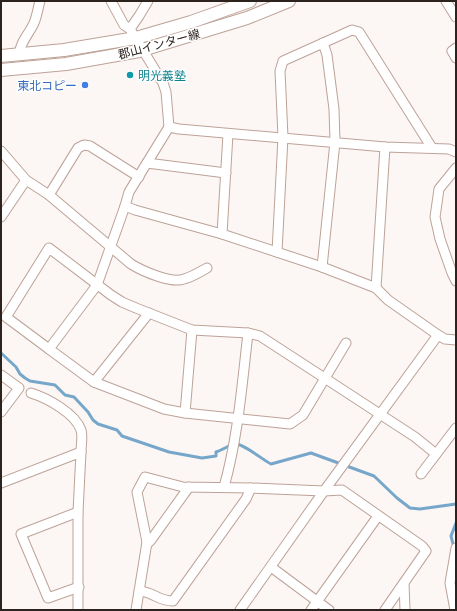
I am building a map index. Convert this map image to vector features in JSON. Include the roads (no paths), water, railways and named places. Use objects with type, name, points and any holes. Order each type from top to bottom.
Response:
[{"type":"street","points":[[19,55],[24,37],[33,24],[40,1]]},
{"type":"street","points":[[49,349],[97,285],[129,192],[169,127],[166,92],[163,83],[133,33],[124,25],[111,1]]},
{"type":"street","points":[[133,33],[139,16],[148,1]]},
{"type":"street","points":[[1,56],[64,50],[133,33],[191,22],[250,1]]},
{"type":"street","name":"郡山インター線","points":[[1,70],[66,64],[144,50],[247,18],[289,1]]},
{"type":"street","points":[[446,1],[456,17]]},
{"type":"street","points":[[277,252],[283,137],[280,71],[283,61],[352,30],[359,32],[432,148]]},
{"type":"street","points":[[322,267],[335,142],[334,109],[327,55],[323,43]]},
{"type":"street","points":[[456,48],[452,51],[456,58]]},
{"type":"street","points":[[169,127],[228,134],[283,137],[385,146],[432,148],[456,152]]},
{"type":"street","points":[[222,234],[228,134]]},
{"type":"street","points":[[49,195],[78,148],[81,146],[90,146],[139,177]]},
{"type":"street","points":[[376,288],[385,146]]},
{"type":"street","points":[[1,151],[26,180],[49,195],[138,269],[172,280],[185,279],[207,268]]},
{"type":"street","points":[[147,163],[226,173]]},
{"type":"street","points":[[456,168],[439,189],[435,217],[440,239],[456,281]]},
{"type":"street","points":[[1,218],[26,180]]},
{"type":"street","points":[[125,206],[222,234],[322,267],[376,288],[388,300],[438,335],[445,339],[456,340]]},
{"type":"street","points":[[346,343],[325,377],[303,415],[290,424],[185,413],[164,409],[94,382],[6,316],[49,248],[97,285],[122,302],[192,330],[248,333],[260,336],[325,377],[415,437],[436,454]]},
{"type":"street","points":[[94,382],[148,312]]},
{"type":"street","points":[[185,413],[192,330]]},
{"type":"street","points":[[224,488],[238,419],[248,333]]},
{"type":"street","points":[[240,610],[379,414],[438,335]]},
{"type":"street","points":[[1,374],[19,388],[1,412]]},
{"type":"street","points":[[31,393],[45,398],[74,418],[81,430],[78,512],[78,610]]},
{"type":"street","points":[[421,474],[456,428]]},
{"type":"street","points":[[1,483],[81,452]]},
{"type":"street","points":[[136,610],[146,544],[137,492],[144,478],[183,487],[324,491],[342,490],[422,546],[426,552],[385,610]]},
{"type":"street","points":[[146,544],[151,540],[190,487]]},
{"type":"street","points":[[139,591],[148,592],[164,601],[173,601],[246,499],[251,488]]},
{"type":"street","points":[[78,512],[21,534],[48,598],[79,587]]},
{"type":"street","points":[[311,610],[378,516]]},
{"type":"street","points":[[455,610],[450,583],[456,549]]},
{"type":"street","points":[[271,567],[329,610]]},
{"type":"street","points":[[404,583],[404,610]]},
{"type":"waterway","points":[[1,353],[25,378],[30,381],[55,385],[65,395],[74,397],[98,424],[117,430],[122,436],[169,452],[202,458],[216,456],[216,452],[237,444],[247,448],[271,464],[311,453],[374,476],[410,508],[420,509],[456,504]]},
{"type":"waterway","points":[[454,548],[451,536],[456,523]]},
{"type":"place","name":"明光義塾","points":[[130,75]]},
{"type":"place","name":"東北コピー","points":[[85,85]]}]
